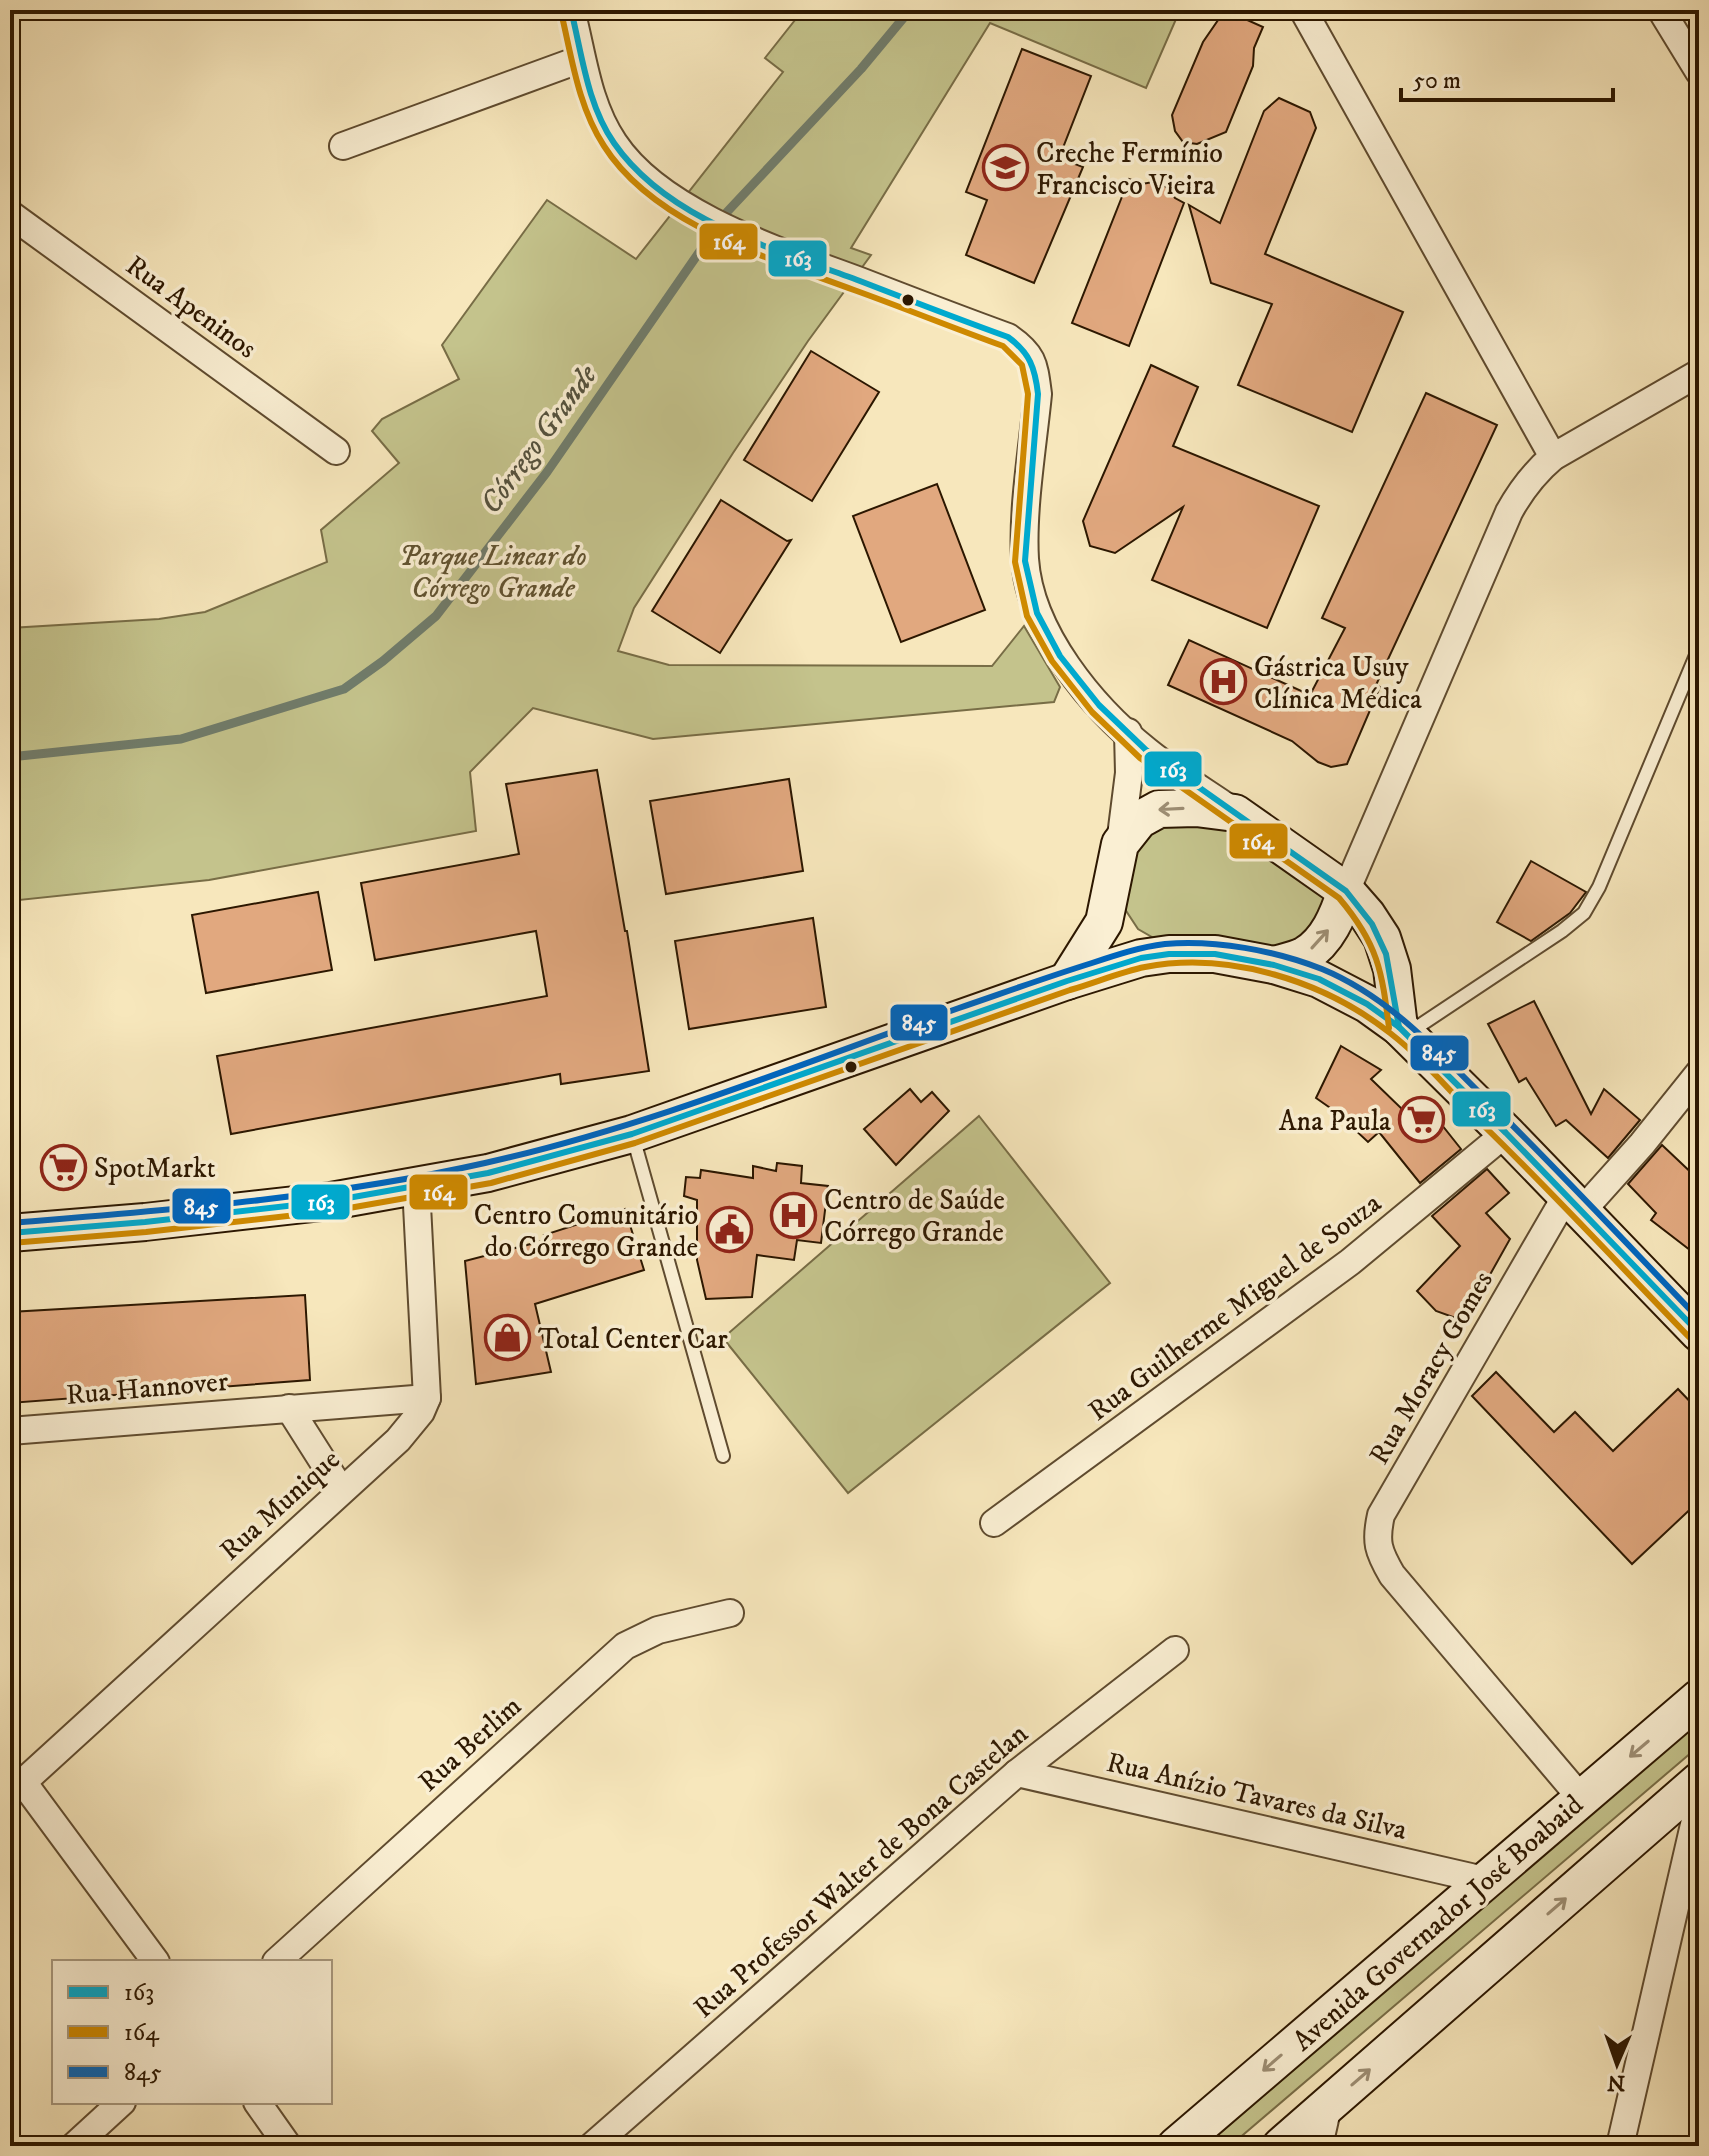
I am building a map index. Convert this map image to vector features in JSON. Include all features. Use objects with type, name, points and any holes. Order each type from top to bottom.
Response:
[{"type":"main road","points":[[1067,981],[1104,922],[1120,844],[1139,820],[1159,809],[1196,808],[1235,813],[1346,891],[1367,915],[1382,938],[1392,969],[1403,1030]]},
{"type":"main road","points":[[1274,965],[1305,955],[1325,937],[1337,917],[1346,891]]},
{"type":"main road","points":[[1110,897],[1119,924],[1136,941],[1161,955]]},
{"type":"main road","points":[[10,1233],[260,1210],[331,1201],[488,1173],[632,1134],[1067,981],[1141,958],[1215,954],[1274,965],[1319,979],[1367,1004],[1403,1030],[1699,1333]]},
{"type":"main road","name":"Avenida Governador José Boabaid","points":[[1176,2146],[1699,1698]]},
{"type":"main road","points":[[1281,2146],[1699,1781]]},
{"type":"street","points":[[1303,10],[1553,457]]},
{"type":"street","points":[[1661,10],[1699,72]]},
{"type":"street","points":[[577,15],[581,59],[593,100],[614,143],[639,171],[673,198],[737,233],[1008,337],[1026,349],[1035,370],[1038,394],[1025,561],[1037,613],[1060,656],[1099,705],[1146,750],[1235,813]]},
{"type":"street","points":[[343,146],[581,59]]},
{"type":"street","name":"Rua Apeninos","points":[[10,214],[336,451]]},
{"type":"street","points":[[1346,891],[1522,488],[1553,457],[1699,373]]},
{"type":"street","points":[[1120,844],[1129,773],[1128,732]]},
{"type":"street","name":"Rua Moracy Gomes","points":[[1581,1798],[1392,1575],[1381,1556],[1376,1537],[1381,1515],[1573,1204],[1642,1144],[1699,1073]]},
{"type":"street","name":"Rua Guilherme Miguel de Souza","points":[[994,1523],[1350,1262],[1506,1133]]},
{"type":"street","points":[[416,1186],[427,1398]]},
{"type":"street","name":"Rua Hannover","points":[[10,1431],[427,1398]]},
{"type":"street","name":"Rua Munique","points":[[16,1788],[411,1427],[427,1398]]},
{"type":"street","points":[[289,1408],[341,1490]]},
{"type":"street","name":"Rua Berlim","points":[[278,1960],[625,1646],[658,1630],[730,1613]]},
{"type":"street","name":"Rua Professor Walter de Bona Castelan","points":[[592,2146],[1017,1773],[1175,1650]]},
{"type":"street","name":"Rua Anízio Tavares da Silva","points":[[1017,1773],[1484,1880]]},
{"type":"street","points":[[16,1788],[154,1960]]},
{"type":"street","points":[[1620,2146],[1699,1803]]},
{"type":"street","points":[[74,2146],[120,2104]]},
{"type":"street","points":[[258,2104],[288,2146]]},
{"type":"street","points":[[1319,2146],[1328,2106]]},
{"type":"lane","points":[[1403,1030],[1562,931],[1584,913],[1599,887],[1699,648]]},
{"type":"lane","points":[[632,1134],[723,1456]]},
{"type":"green space","name":"Parque Linear do Córrego Grande","points":[[803,10],[1180,10],[1146,88],[990,23],[851,248],[871,255],[808,341],[733,453],[634,608],[618,651],[669,665],[992,666],[1024,626],[1060,687],[1054,702],[653,739],[533,708],[470,772],[476,831],[209,880],[10,901],[10,628],[159,619],[205,612],[327,562],[321,530],[399,463],[372,431],[382,419],[459,379],[442,345],[547,200],[636,259],[783,72],[765,58]]},
{"type":"green space","points":[[1160,819],[1230,822],[1336,893],[1320,928],[1274,958],[1166,945],[1138,929],[1117,897],[1130,848]]},
{"type":"green space","points":[[979,1116],[1110,1283],[848,1493],[723,1338]]},
{"type":"green space","points":[[1699,1721],[1699,1746],[1230,2146],[1205,2146]]},
{"type":"building","points":[[1225,10],[1263,27],[1254,48],[1253,66],[1226,132],[1197,144],[1183,142],[1175,131],[1172,115],[1203,42]]},
{"type":"building","points":[[1022,49],[1091,76],[1059,158],[1083,167],[1034,283],[966,255],[987,200],[966,192]]},
{"type":"building","points":[[1279,98],[1310,112],[1316,128],[1265,254],[1403,312],[1352,432],[1238,385],[1272,304],[1211,283],[1189,205],[1220,223],[1264,111]]},
{"type":"building","points":[[1129,179],[1142,184],[1153,182],[1165,186],[1184,203],[1129,346],[1072,323]]},
{"type":"building","points":[[811,351],[879,392],[812,501],[744,460]]},
{"type":"building","points":[[1151,365],[1198,387],[1173,446],[1319,506],[1267,628],[1152,580],[1183,507],[1115,553],[1090,546],[1083,521]]},
{"type":"building","points":[[1426,393],[1497,425],[1376,685],[1380,687],[1347,764],[1331,767],[1318,762],[1292,741],[1168,685],[1189,640],[1310,695],[1345,628],[1322,618]]},
{"type":"building","points":[[937,484],[985,610],[901,642],[853,516]]},
{"type":"building","points":[[721,500],[787,541],[791,540],[720,653],[652,611]]},
{"type":"building","points":[[597,770],[649,1071],[561,1084],[560,1074],[231,1134],[217,1056],[547,996],[536,931],[375,960],[361,883],[519,854],[506,784]]},
{"type":"building","points":[[789,779],[803,871],[666,894],[650,801]]},
{"type":"building","points":[[1531,861],[1586,892],[1570,913],[1531,941],[1497,922]]},
{"type":"building","points":[[318,892],[332,970],[206,993],[192,915]]},
{"type":"building","points":[[813,918],[826,1007],[689,1029],[675,941]]},
{"type":"building","points":[[1534,1001],[1591,1114],[1604,1089],[1640,1120],[1608,1158],[1566,1120],[1556,1126],[1526,1078],[1519,1082],[1488,1024]]},
{"type":"building","points":[[1341,1046],[1381,1070],[1371,1079],[1406,1113],[1422,1100],[1461,1149],[1420,1183],[1379,1132],[1368,1142],[1316,1098]]},
{"type":"building","points":[[910,1089],[921,1102],[932,1092],[949,1111],[896,1165],[864,1129]]},
{"type":"building","points":[[1662,1145],[1699,1180],[1699,1257],[1651,1220],[1656,1213],[1628,1184]]},
{"type":"building","name":"Centro Comunitário do Córrego Grande","points":[[777,1163],[802,1166],[801,1183],[828,1186],[821,1243],[797,1240],[794,1260],[757,1255],[752,1297],[706,1299],[697,1260],[697,1200],[684,1196],[686,1177],[700,1178],[701,1170],[753,1178],[753,1166],[776,1171]]},
{"type":"building","points":[[1487,1169],[1509,1193],[1486,1213],[1510,1239],[1464,1321],[1436,1311],[1417,1291],[1460,1246],[1432,1216]]},
{"type":"building","name":"Total Center Car","points":[[625,1209],[644,1270],[535,1304],[551,1372],[476,1384],[465,1261],[546,1240],[544,1235]]},
{"type":"building","points":[[305,1295],[310,1380],[10,1403],[10,1312]]},
{"type":"building","points":[[1496,1372],[1554,1432],[1575,1412],[1613,1451],[1678,1389],[1699,1411],[1699,1501],[1632,1564],[1472,1396]]},
{"type":"waterway","name":"Córrego Grande","points":[[10,757],[181,739],[344,689],[383,661],[436,616],[547,472],[727,212],[861,69],[910,10]]},
{"type":"transit line","name":"163","points":[[571,10],[586,78],[605,128],[637,170],[663,193],[693,213],[759,244],[1008,337],[1022,349],[1033,369],[1038,394],[1025,561],[1037,613],[1060,656],[1099,705],[1146,750],[1346,891],[1372,924],[1386,954],[1399,1027]]},
{"type":"transit line","name":"164","points":[[561,12],[577,81],[595,131],[626,174],[652,197],[683,218],[752,252],[1003,346],[1022,365],[1028,394],[1015,562],[1027,616],[1052,661],[1092,712],[1140,758],[1339,898],[1362,930],[1376,959],[1389,1028]]},
{"type":"transit line","name":"845","points":[[10,1223],[309,1194],[485,1163],[665,1113],[1119,954],[1165,944],[1204,944],[1245,948],[1304,962],[1347,981],[1391,1010],[1516,1129],[1699,1319]]},
{"type":"transit line","name":"163","points":[[10,1233],[145,1222],[331,1201],[488,1173],[632,1134],[1067,981],[1141,958],[1169,954],[1215,954],[1274,965],[1319,979],[1367,1004],[1399,1027],[1699,1333]]},
{"type":"transit line","name":"164","points":[[11,1243],[146,1232],[332,1211],[491,1183],[635,1143],[1126,972],[1177,963],[1209,963],[1274,974],[1306,985],[1336,998],[1390,1033],[1427,1066],[1692,1340]]},
{"type":"place","name":"Creche Fermínio Francisco Vieira","points":[[1005,168]]},
{"type":"place","name":"Gástrica Usuy Clínica Médica","points":[[1223,682]]},
{"type":"place","name":"Ana Paula","points":[[1422,1120]]},
{"type":"place","name":"SpotMarkt","points":[[63,1167]]},
{"type":"place","name":"Centro de Saúde Córrego Grande","points":[[793,1215]]},
{"type":"place","name":"Centro Comunitário do Córrego Grande","points":[[729,1230]]},
{"type":"place","name":"Total Center Car","points":[[507,1338]]}]
